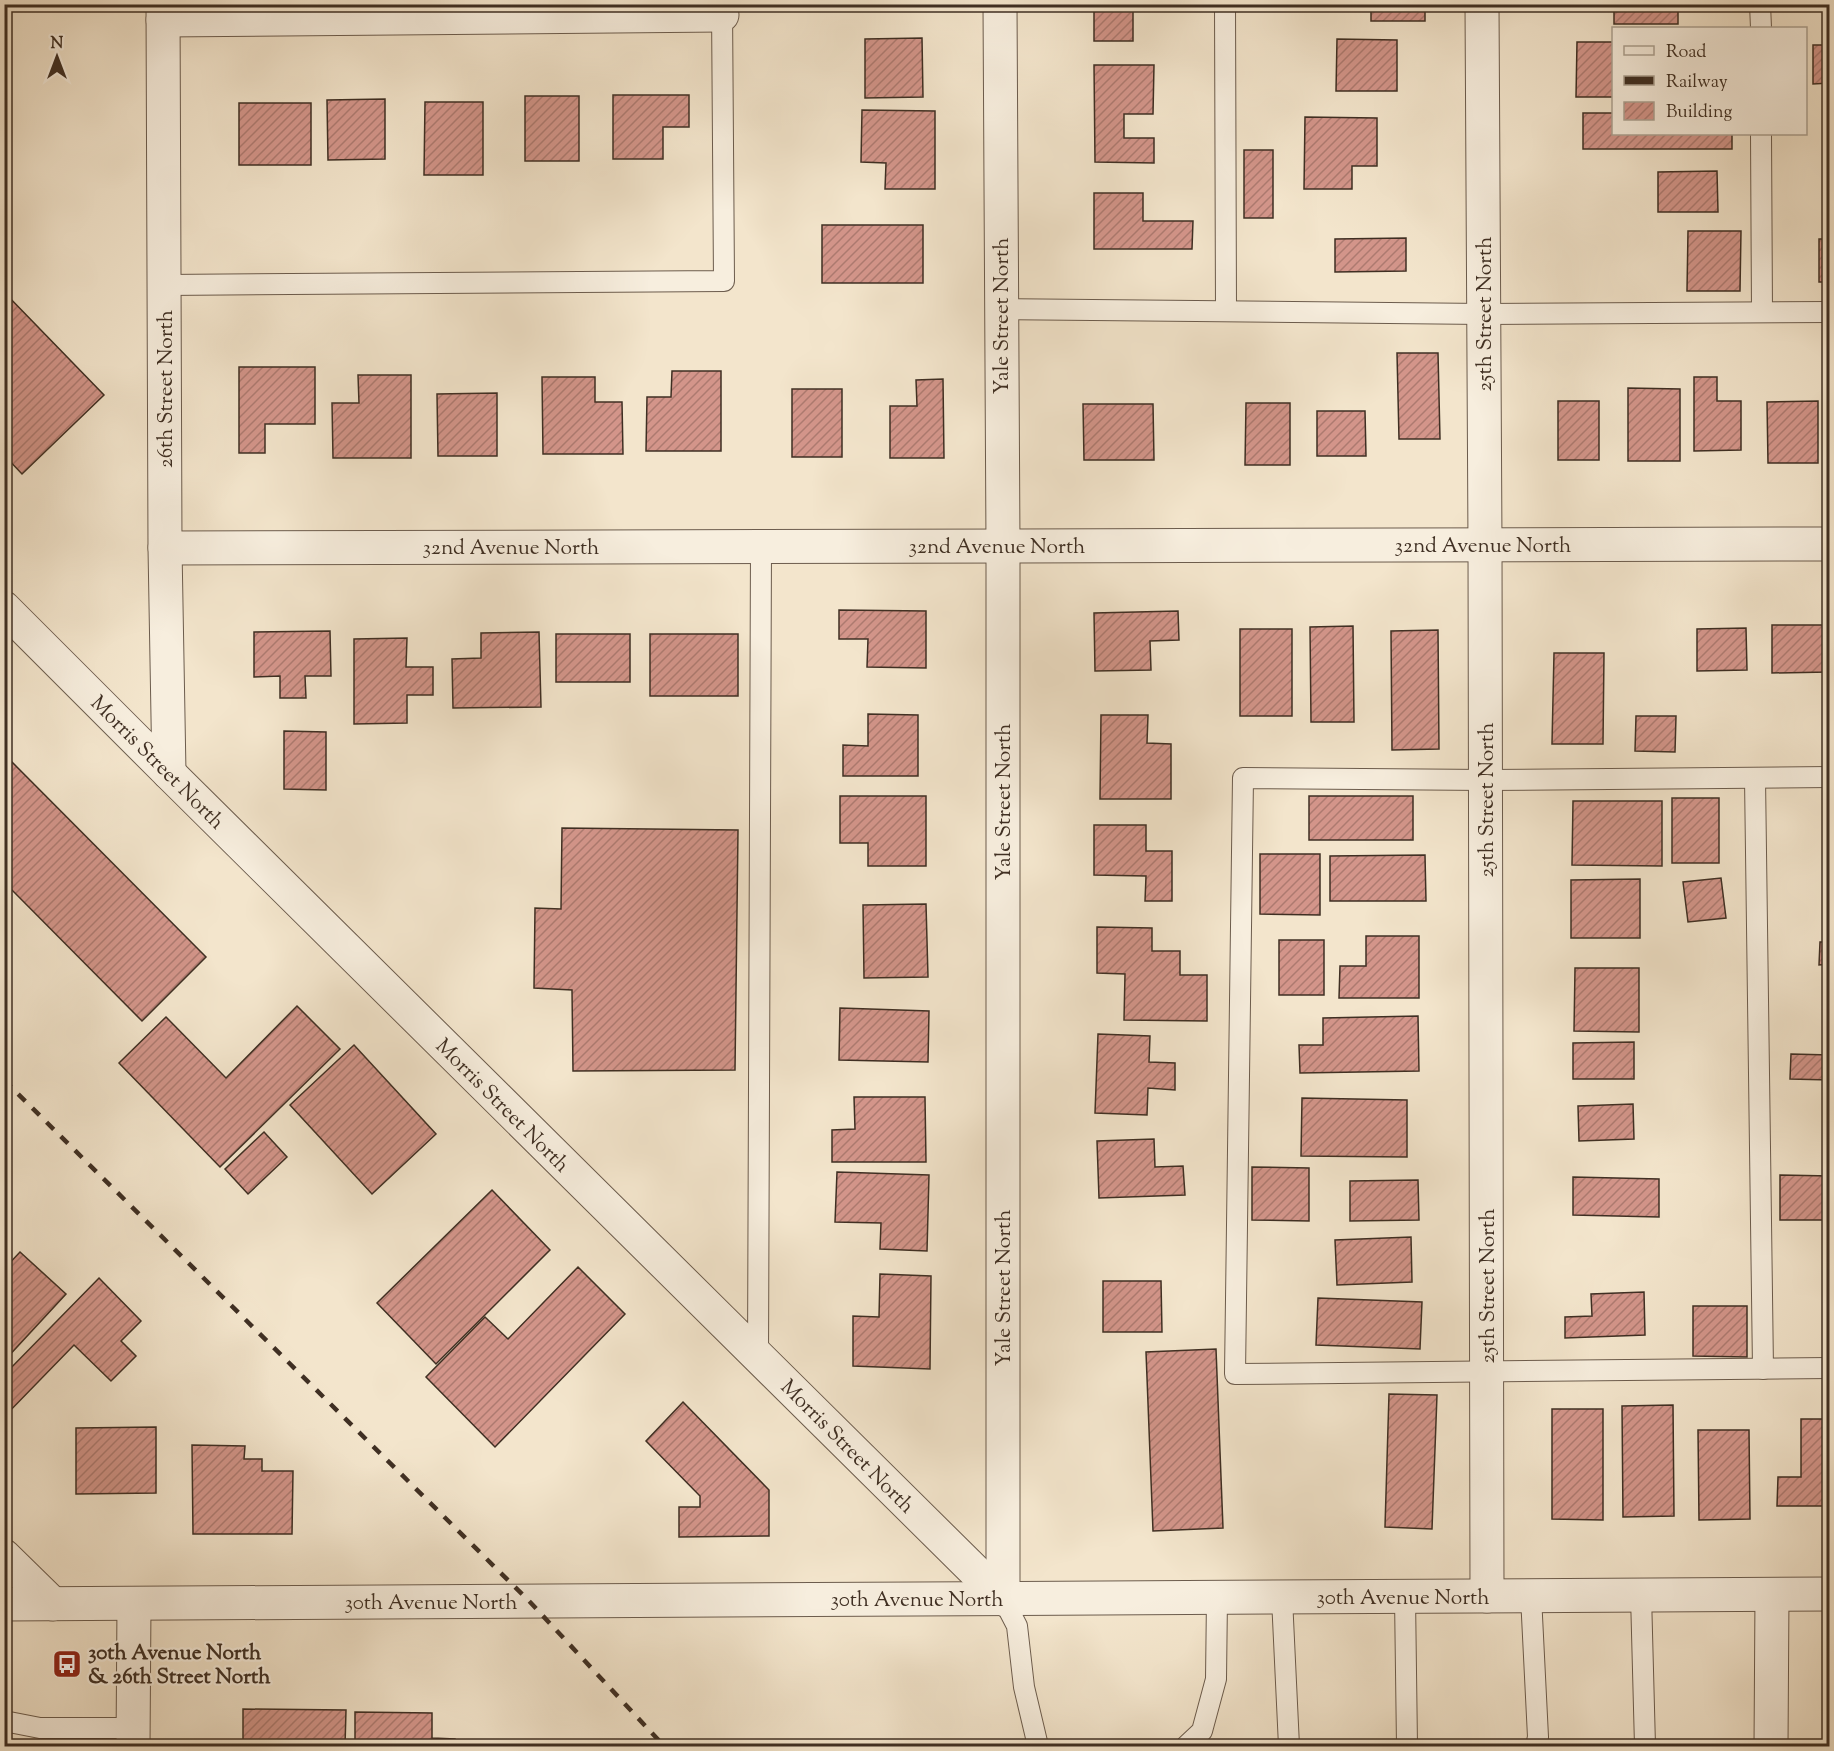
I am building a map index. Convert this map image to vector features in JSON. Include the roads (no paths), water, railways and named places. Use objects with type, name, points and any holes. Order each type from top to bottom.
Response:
[{"type":"street","name":"Yale Street North","points":[[1000,4],[1003,546],[1003,1599]]},
{"type":"street","name":"25th Street North","points":[[1482,4],[1487,1596]]},
{"type":"street","points":[[163,12],[722,10]]},
{"type":"street","name":"26th Street North","points":[[163,12],[168,773]]},
{"type":"street","name":"32nd Avenue North","points":[[165,548],[1830,544]]},
{"type":"street","name":"Morris Street North","points":[[4,608],[1003,1599]]},
{"type":"street","points":[[4,1556],[53,1605]]},
{"type":"street","name":"30th Avenue North","points":[[4,1605],[1830,1594]]},
{"type":"street","points":[[1771,1746],[1772,1595]]},
{"type":"street","points":[[133,1737],[134,1604]]},
{"type":"lane","points":[[1225,4],[1226,311]]},
{"type":"lane","points":[[1760,4],[1761,27]]},
{"type":"lane","points":[[164,285],[724,281],[722,10]]},
{"type":"lane","points":[[1761,135],[1762,312]]},
{"type":"lane","points":[[1001,309],[1484,314],[1830,312]]},
{"type":"lane","points":[[758,1357],[761,547]]},
{"type":"lane","points":[[1755,777],[1763,1369]]},
{"type":"lane","points":[[1830,777],[1486,780],[1243,778],[1235,1374],[1830,1368]]},
{"type":"lane","points":[[1641,1595],[1645,1746]]},
{"type":"lane","points":[[1531,1596],[1538,1737],[1536,1746]]},
{"type":"lane","points":[[1405,1597],[1407,1746]]},
{"type":"lane","points":[[1186,1746],[1202,1731],[1216,1679],[1216,1598]]},
{"type":"lane","points":[[1282,1598],[1289,1746]]},
{"type":"lane","points":[[1003,1599],[1017,1626],[1024,1687],[1038,1746]]},
{"type":"lane","points":[[4,1721],[40,1728],[67,1738],[133,1737]]},
{"type":"railway","points":[[4,1080],[530,1602],[664,1746]]},
{"type":"place","name":"30th Avenue North & 26th Street North","points":[[67,1664]]}]
